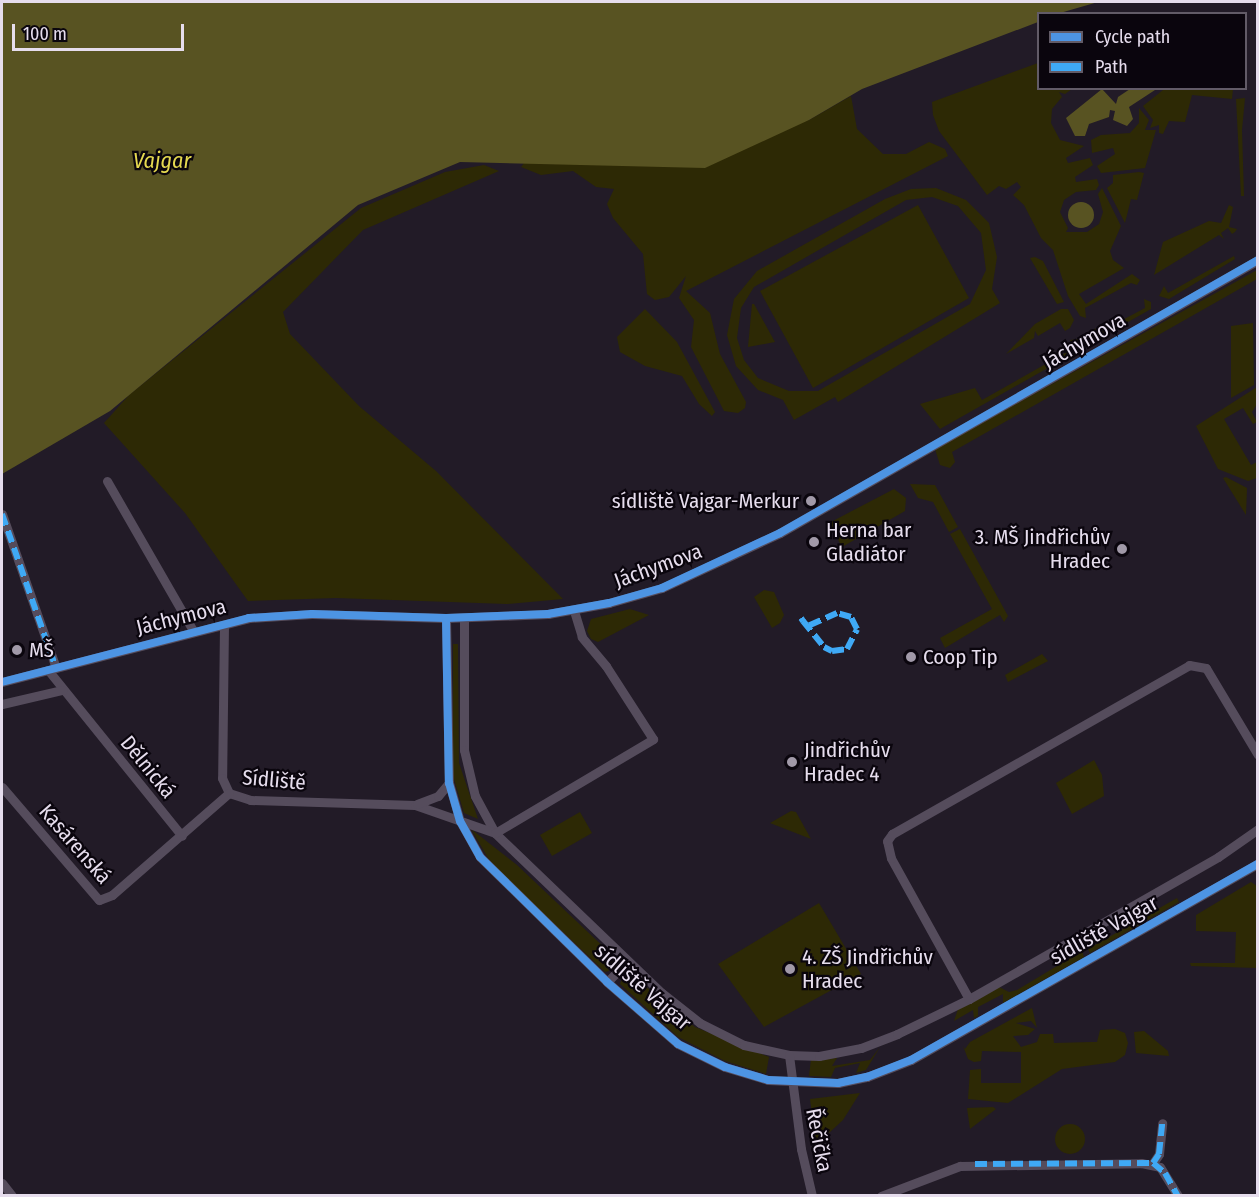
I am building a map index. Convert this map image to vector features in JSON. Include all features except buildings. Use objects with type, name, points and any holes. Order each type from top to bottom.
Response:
[{"type":"street","name":"Jáchymova","points":[[2,682],[249,618],[312,614],[464,618],[574,611],[662,588],[780,533],[1257,260]]},
{"type":"street","points":[[107,481],[194,632]]},
{"type":"street","name":"Dělnická","points":[[2,514],[52,669],[62,690],[182,836]]},
{"type":"street","points":[[415,805],[495,833],[653,739],[582,637],[574,611]]},
{"type":"street","name":"sídliště Vajgar","points":[[447,618],[449,783],[460,821],[480,857],[606,982],[678,1044],[725,1067],[770,1081],[838,1083],[867,1077],[911,1060],[1257,864]]},
{"type":"street","name":"sídliště Vajgar","points":[[464,618],[464,750],[475,795],[495,833],[627,962],[700,1023],[744,1045],[789,1055],[819,1056],[861,1048],[969,999],[1218,857],[1257,829]]},
{"type":"street","name":"Sídliště","points":[[224,625],[222,778],[229,793],[250,800],[415,805]]},
{"type":"street","points":[[969,999],[891,858],[887,841],[892,834],[1189,665],[1206,668],[1257,755]]},
{"type":"street","points":[[2,704],[62,690]]},
{"type":"street","points":[[415,805],[438,796],[449,783]]},
{"type":"street","name":"Kasárenská","points":[[2,787],[99,900],[112,895],[182,836]]},
{"type":"street","points":[[182,836],[229,793]]},
{"type":"street","points":[[606,982],[627,962]]},
{"type":"street","name":"Řečička","points":[[789,1055],[790,1082],[812,1196]]},
{"type":"street","points":[[1153,1163],[1159,1154],[1162,1123]]},
{"type":"street","points":[[881,1196],[936,1172],[975,1164],[1153,1163],[1165,1173],[1178,1196]]},
{"type":"street","points":[[2,1183],[12,1196]]},
{"type":"shaded area","points":[[1037,63],[1037,90],[1071,90],[1065,94],[1059,92],[1062,97],[1052,109],[1051,123],[1060,140],[1084,146],[1066,158],[1068,163],[1090,158],[1093,165],[1075,177],[1076,182],[1097,179],[1099,185],[1096,190],[1076,192],[1064,200],[1060,212],[1068,228],[1066,232],[1087,232],[1099,224],[1103,212],[1098,194],[1102,188],[1121,226],[1110,251],[1113,260],[1124,268],[1079,294],[1086,304],[1132,274],[1140,280],[1137,285],[1131,283],[1085,308],[1086,318],[1080,316],[1068,296],[1053,250],[1041,238],[1024,205],[1013,195],[1021,187],[1017,182],[1006,189],[999,186],[987,195],[939,131],[933,115],[932,102]]},
{"type":"shaded area","points":[[1163,90],[1233,90],[1232,99],[1192,95],[1185,122],[1169,121],[1163,134],[1159,133],[1159,125],[1150,128],[1153,120],[1143,106]]},
{"type":"shaded area","points":[[851,96],[857,129],[883,154],[906,154],[929,142],[945,149],[948,156],[686,291],[710,313],[720,354],[746,402],[745,408],[738,413],[724,411],[691,347],[694,320],[679,298],[686,276],[669,297],[655,300],[647,294],[643,254],[613,218],[607,204],[614,189],[596,187],[573,171],[541,175],[521,167],[524,163],[809,120]]},
{"type":"shaded area","points":[[1245,98],[1242,130],[1244,196],[1241,196],[1236,99]]},
{"type":"shaded area","points":[[1139,108],[1149,120],[1145,130],[1156,130],[1145,168],[1101,173],[1097,166],[1115,154],[1113,148],[1092,153],[1091,140],[1101,135],[1130,133],[1139,123]]},
{"type":"shaded area","points":[[484,165],[499,171],[363,230],[283,312],[290,334],[359,406],[436,471],[563,599],[507,604],[336,598],[248,601],[185,513],[104,423],[129,395],[361,208],[445,172]]},
{"type":"shaded area","points":[[1144,173],[1137,200],[1131,199],[1125,223],[1107,188],[1113,183],[1113,175]]},
{"type":"shaded area","points":[[936,188],[966,200],[989,223],[997,257],[992,289],[1000,303],[838,402],[835,397],[794,420],[783,400],[758,390],[736,366],[727,335],[734,299],[757,271],[885,199],[911,189]],"holes":[[[932,197],[958,206],[981,233],[986,270],[970,304],[818,391],[789,391],[758,378],[744,360],[737,338],[741,308],[754,287],[906,200]]]},
{"type":"shaded area","points":[[918,205],[969,298],[813,388],[760,291]]},
{"type":"shaded area","points":[[1229,205],[1233,207],[1229,227],[1237,229],[1235,232],[1232,234],[1228,228],[1221,233],[1224,239],[1219,235],[1154,275],[1163,242],[1209,221],[1221,223]]},
{"type":"shaded area","points":[[1234,256],[1235,259],[1169,299],[1159,296],[1164,286],[1168,293]]},
{"type":"shaded area","points":[[1035,257],[1043,261],[1064,302],[1057,304],[1030,258]]},
{"type":"shaded area","points":[[1257,270],[1257,279],[952,452],[955,462],[950,468],[940,465],[935,449]]},
{"type":"shaded area","points":[[1144,299],[1151,302],[1151,309],[1105,335],[1092,337],[1095,328],[1098,333],[1145,308]]},
{"type":"shaded area","points":[[752,304],[754,304],[775,342],[748,347]]},
{"type":"shaded area","points":[[645,309],[677,342],[715,412],[712,416],[699,404],[682,376],[645,366],[620,352],[617,337]]},
{"type":"shaded area","points":[[1061,309],[1068,309],[1074,320],[1070,328],[1065,331],[1060,323],[1038,336],[1035,331],[1034,338],[1006,354],[1035,324]]},
{"type":"shaded area","points":[[1253,323],[1254,385],[1231,398],[1231,326]]},
{"type":"shaded area","points":[[1080,339],[1083,348],[940,429],[920,404],[975,388],[982,400],[1074,348],[1070,340]]},
{"type":"shaded area","points":[[1257,387],[1257,404],[1252,412],[1257,422],[1253,424],[1243,408],[1224,419],[1251,465],[1257,462],[1257,478],[1248,481],[1218,469],[1196,426]]},
{"type":"shaded area","points":[[1226,477],[1247,488],[1246,515],[1223,478]]},
{"type":"shaded area","points":[[910,484],[935,485],[958,527],[949,532],[933,502],[918,498]]},
{"type":"shaded area","points":[[894,489],[906,498],[905,511],[842,547],[829,523]]},
{"type":"shaded area","points":[[960,529],[1008,616],[1004,622],[1000,615],[945,648],[940,638],[992,609],[950,534]]},
{"type":"shaded area","points":[[764,590],[774,592],[784,615],[780,623],[772,628],[754,597]]},
{"type":"shaded area","points":[[630,609],[649,615],[598,642],[591,639],[587,631],[591,619]]},
{"type":"shaded area","points":[[453,644],[458,644],[459,763],[478,819],[464,813],[453,776]]},
{"type":"shaded area","points":[[1042,654],[1048,661],[1008,682],[1005,675]]},
{"type":"shaded area","points":[[1094,760],[1102,775],[1104,796],[1072,814],[1056,783]]},
{"type":"shaded area","points":[[791,811],[796,812],[811,839],[770,823]]},
{"type":"shaded area","points":[[580,812],[592,833],[552,856],[540,835]]},
{"type":"shaded area","points":[[471,829],[517,865],[609,952],[613,961],[609,971],[605,972],[505,877],[488,858]]},
{"type":"shaded area","points":[[1251,882],[1257,886],[1257,968],[1191,966],[1190,963],[1235,963],[1236,932],[1196,931],[1196,915]]},
{"type":"shaded area","points":[[1177,898],[1179,902],[1090,953],[1088,949]]},
{"type":"shaded area","name":"4. ZŠ Jindřichův Hradec","points":[[819,903],[861,974],[764,1027],[718,964]]},
{"type":"shaded area","points":[[1082,951],[1084,957],[1003,1003],[1003,994],[978,1007],[978,1016],[974,1018],[973,1010],[954,1021],[958,1009],[999,987],[1009,992],[1017,990]]},
{"type":"shaded area","points":[[632,975],[695,1027],[769,1057],[766,1074],[725,1061],[678,1037],[620,984],[622,978]]},
{"type":"shaded area","points":[[1032,1008],[1037,1028],[1031,1021],[1016,1023],[1035,1029],[1028,1035],[1013,1036],[1021,1047],[1037,1042],[1040,1034],[1053,1034],[1054,1043],[1097,1042],[1100,1030],[1115,1029],[1125,1033],[1128,1043],[1125,1055],[1115,1062],[1062,1069],[1008,1103],[968,1099],[970,1070],[981,1069],[981,1083],[1021,1083],[1021,1052],[982,1051],[981,1061],[974,1062],[968,1059],[963,1046],[965,1049],[970,1042]]},
{"type":"shaded area","points":[[1144,1031],[1168,1051],[1169,1056],[1136,1053],[1134,1032]]},
{"type":"shaded area","points":[[880,1047],[866,1070],[856,1073],[860,1063],[835,1068],[831,1077],[809,1076],[811,1059],[837,1058],[832,1066],[870,1060]]},
{"type":"shaded area","points":[[860,1093],[843,1120],[816,1145],[810,1099]]},
{"type":"shaded area","points":[[993,1107],[996,1109],[970,1129],[967,1108]]},
{"type":"shaded area","points":[[1070,1124],[1081,1128],[1085,1139],[1081,1150],[1070,1154],[1059,1150],[1055,1139],[1059,1128]]},
{"type":"water","name":"Vajgar","points":[[2,2],[1098,2],[1063,12],[1037,12],[1037,22],[862,89],[809,120],[705,168],[460,162],[358,205],[110,411],[2,474]]},
{"type":"water","points":[[1101,90],[1116,104],[1118,97],[1128,90],[1155,90],[1129,107],[1133,119],[1127,126],[1113,120],[1115,111],[1110,110],[1109,117],[1089,124],[1085,136],[1075,136],[1066,118]]},
{"type":"water","points":[[1081,202],[1090,206],[1094,215],[1090,224],[1081,228],[1072,224],[1068,215],[1072,206]]},
{"type":"marked path","points":[[2,514],[56,668]]},
{"type":"marked path","points":[[801,618],[824,647],[832,651],[847,649],[857,629],[851,617],[837,613],[808,626]]},
{"type":"marked path","points":[[1153,1163],[1159,1154],[1162,1123]]},
{"type":"marked path","points":[[975,1164],[1153,1163],[1165,1173],[1178,1196]]},
{"type":"cycle path","points":[[2,682],[249,618],[312,614],[446,618],[548,614],[609,603],[662,588],[780,533],[1258,260]]},
{"type":"cycle path","points":[[446,618],[449,783],[460,821],[480,857],[607,982],[678,1044],[725,1067],[768,1080],[838,1083],[867,1077],[911,1060],[1258,864]]},
{"type":"place","name":"sídliště Vajgar-Merkur","points":[[811,501]]},
{"type":"place","name":"Herna bar Gladiátor","points":[[814,542]]},
{"type":"place","name":"3. MŠ Jindřichův Hradec","points":[[1122,549]]},
{"type":"place","name":"MŠ","points":[[17,650]]},
{"type":"place","name":"Coop Tip","points":[[911,657]]},
{"type":"place","name":"Jindřichův Hradec 4","points":[[792,762]]},
{"type":"place","name":"4. ZŠ Jindřichův Hradec","points":[[790,969]]}]
